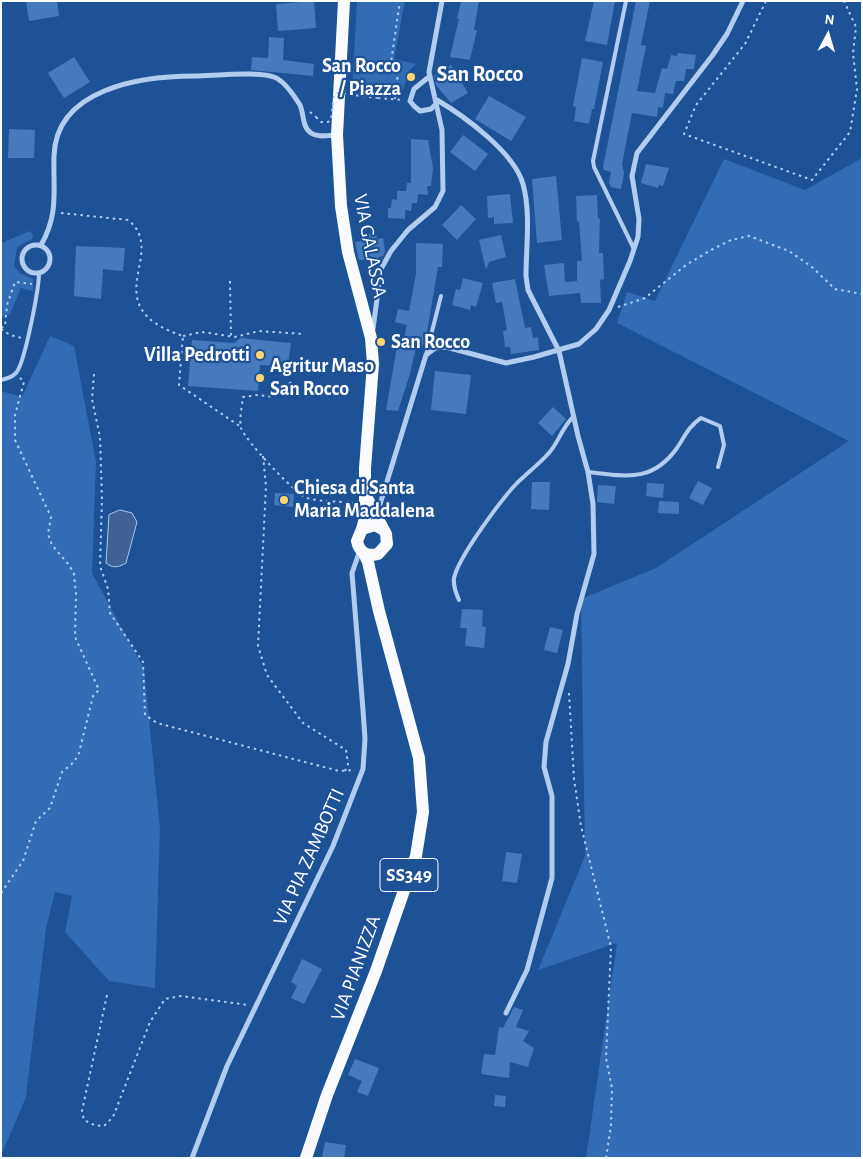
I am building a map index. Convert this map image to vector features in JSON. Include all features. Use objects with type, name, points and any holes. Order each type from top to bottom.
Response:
[{"type":"main road","name":"VIA GALASSA","points":[[344,1],[337,135],[341,206],[348,252],[371,338],[373,364],[366,468],[366,498],[362,528]]},
{"type":"main road","name":"VIA GALASSA","points":[[366,498],[376,519],[384,530]]},
{"type":"main road","points":[[362,528],[375,525],[384,530]]},
{"type":"main road","name":"VIA PIANIZZA","points":[[306,1158],[327,1095],[376,971],[416,856],[420,836],[423,797],[419,758],[379,611],[374,583],[357,541],[362,528]]},
{"type":"main road","name":"VIA PIANIZZA","points":[[374,583],[387,539],[384,530]]},
{"type":"main road","points":[[362,551],[373,555],[382,552]]},
{"type":"street","points":[[371,338],[379,295],[381,270],[391,251],[408,230],[435,207],[443,191],[442,130],[429,66],[442,1]]},
{"type":"street","points":[[376,519],[426,355],[435,348],[446,347],[506,362],[559,351],[579,344],[589,337],[609,310],[638,237],[639,219],[632,176],[638,153],[727,34],[743,1]]},
{"type":"street","points":[[41,245],[50,229],[54,212],[54,156],[61,132],[74,111],[87,100],[120,85],[183,76],[270,76],[284,84],[299,105],[306,128],[311,133],[317,136],[337,135]]},
{"type":"street","points":[[430,76],[414,89],[410,101],[420,110],[431,109],[437,101]]},
{"type":"street","points":[[437,101],[494,141],[520,175],[524,193],[528,290],[559,351],[573,417],[588,472],[593,504],[594,554],[546,742],[544,767],[552,796],[552,878],[527,970],[506,1013]]},
{"type":"street","points":[[41,245],[47,249],[50,258],[47,268],[39,273],[29,272],[21,259],[28,246],[41,245]]},
{"type":"street","points":[[366,498],[385,488]]},
{"type":"street","name":"VIA PIA ZAMBOTTI","points":[[192,1158],[227,1066],[258,1006],[333,846],[362,769],[365,739],[352,573],[362,551]]},
{"type":"lane","points":[[626,1],[593,161],[594,167],[634,249]]},
{"type":"lane","points":[[1,380],[16,373],[39,284],[39,273]]},
{"type":"lane","points":[[426,355],[442,296]]},
{"type":"lane","points":[[459,600],[455,591],[454,580],[458,568],[476,538],[516,484],[549,453],[559,435],[573,417]]},
{"type":"lane","points":[[588,472],[637,476],[660,466],[676,448],[690,425],[701,418],[720,426],[724,445],[718,467]]},
{"type":"path","points":[[395,99],[399,64],[391,62],[400,1]]},
{"type":"path","points":[[766,1],[745,44],[696,105],[684,134],[812,180],[850,132],[857,89],[853,53],[856,27],[844,1]]},
{"type":"path","points":[[316,117],[325,122],[331,119],[334,96],[337,93],[400,100]]},
{"type":"path","points":[[54,212],[128,220],[136,226],[141,232],[136,290],[138,306],[148,318],[169,332],[183,336],[202,332],[231,336],[259,331],[304,334]]},
{"type":"path","points":[[609,310],[645,298],[694,260],[731,240],[749,236],[789,251],[812,267],[835,289],[862,294]]},
{"type":"path","points":[[230,281],[231,336]]},
{"type":"path","points":[[27,336],[18,338],[1,328],[5,326],[8,305],[15,282],[39,284]]},
{"type":"path","points":[[183,336],[179,385],[241,427],[253,447],[283,479],[306,497],[366,498]]},
{"type":"path","points":[[1,893],[23,861],[36,821],[50,808],[62,772],[74,762],[79,753],[93,696],[99,690],[75,637],[76,594],[74,574],[52,545],[48,534],[51,517],[15,440],[15,414],[24,382],[16,373]]},
{"type":"path","points":[[94,374],[92,399],[100,437],[102,499],[100,566],[108,589],[110,613],[143,662],[145,715],[157,723],[339,771],[362,769]]},
{"type":"path","points":[[241,427],[243,397],[258,395],[274,397],[291,382]]},
{"type":"path","points":[[263,456],[266,486],[258,646],[267,675],[303,723],[346,750],[348,764],[345,770]]},
{"type":"path","points":[[569,692],[573,771],[581,826],[611,947],[606,1058],[612,1088],[611,1126],[606,1158]]},
{"type":"path","points":[[107,995],[82,1111],[84,1120],[94,1126],[104,1126],[113,1117],[150,1022],[165,999],[181,996],[258,1006]]},
{"type":"shaded area","points":[[357,1],[405,1],[394,59],[416,64],[410,70],[400,97],[352,92]]},
{"type":"shaded area","points":[[862,158],[862,1158],[586,1158],[617,943],[538,970],[585,856],[581,599],[656,568],[849,441],[617,323],[627,292],[655,301],[724,159],[805,190]]},
{"type":"shaded area","points":[[30,231],[33,235],[32,239],[17,247],[14,266],[20,273],[33,279],[33,291],[21,288],[10,314],[1,318],[1,243]]},
{"type":"shaded area","points":[[50,336],[74,346],[96,462],[92,573],[144,669],[160,828],[155,988],[109,981],[65,932],[72,896],[55,892],[46,928],[26,1097],[1,1156],[1,391],[22,397]]},
{"type":"shaded area","points":[[120,510],[132,513],[137,522],[126,563],[114,567],[106,563],[109,515]]},
{"type":"building","points":[[26,1],[57,1],[59,16],[29,21]]},
{"type":"building","points":[[314,1],[316,28],[278,31],[276,4]]},
{"type":"building","points":[[461,1],[479,1],[474,30],[477,30],[470,60],[450,57],[459,19],[457,19]]},
{"type":"building","points":[[594,1],[615,1],[607,45],[585,41]]},
{"type":"building","points":[[636,1],[650,1],[641,45],[646,46],[637,91],[655,93],[662,68],[667,69],[671,55],[677,56],[678,53],[696,55],[694,69],[686,69],[684,81],[676,81],[673,94],[665,93],[663,108],[658,107],[657,117],[632,113],[622,164],[624,173],[621,189],[611,187],[609,183],[611,172],[604,170],[603,167]]},
{"type":"building","points":[[269,37],[284,38],[283,60],[314,64],[313,76],[251,70],[252,57],[268,58]]},
{"type":"building","points":[[74,57],[90,82],[64,98],[48,73]]},
{"type":"building","points":[[582,58],[603,62],[594,109],[592,109],[589,124],[574,121],[576,107],[573,106]]},
{"type":"building","points":[[451,65],[468,93],[451,103],[436,85],[434,76]]},
{"type":"building","points":[[489,96],[526,117],[511,141],[475,119]]},
{"type":"building","points":[[9,129],[35,130],[34,158],[8,158]]},
{"type":"building","points":[[463,135],[488,154],[475,171],[450,152]]},
{"type":"building","points":[[411,139],[428,140],[433,168],[431,186],[427,186],[428,195],[418,194],[417,203],[412,203],[411,211],[405,210],[405,219],[388,218],[388,208],[391,208],[392,199],[397,200],[397,191],[406,191],[407,183],[411,183]]},
{"type":"building","points":[[646,164],[669,168],[663,186],[659,185],[658,188],[641,183]]},
{"type":"building","points":[[556,176],[562,240],[537,243],[532,179]]},
{"type":"building","points":[[510,194],[513,223],[494,224],[494,217],[488,218],[487,196]]},
{"type":"building","points":[[597,195],[598,219],[600,218],[599,253],[603,253],[604,279],[600,280],[601,303],[581,303],[580,293],[549,296],[544,265],[564,263],[565,282],[577,281],[577,261],[582,261],[576,196]]},
{"type":"building","points":[[461,205],[476,219],[457,240],[442,225]]},
{"type":"building","points":[[376,233],[377,239],[383,238],[385,252],[383,256],[379,257],[379,259],[359,260],[355,242],[368,240],[368,234]]},
{"type":"building","points":[[501,235],[506,257],[489,262],[486,270],[479,240]]},
{"type":"building","points":[[416,243],[443,244],[442,267],[438,267],[425,344],[415,351],[398,411],[386,410],[397,347],[402,347],[407,325],[395,322],[398,309],[409,311],[416,274]]},
{"type":"building","points":[[76,246],[125,248],[123,271],[103,269],[101,299],[74,296]]},
{"type":"building","points":[[463,278],[483,283],[476,307],[471,305],[470,310],[452,305],[456,289],[460,290]]},
{"type":"building","points":[[515,279],[525,328],[531,327],[533,338],[538,337],[539,350],[511,354],[510,347],[505,347],[503,331],[507,330],[502,302],[496,303],[492,283]]},
{"type":"building","points":[[241,338],[291,343],[288,366],[260,365],[258,391],[188,386],[192,340],[234,343]]},
{"type":"building","points":[[435,371],[471,375],[466,414],[431,410]]},
{"type":"building","points":[[553,407],[566,419],[552,436],[538,423]]},
{"type":"building","points":[[698,481],[712,488],[703,505],[689,498]]},
{"type":"building","points":[[532,482],[550,482],[549,510],[531,509]]},
{"type":"building","points":[[647,483],[664,484],[663,498],[646,496]]},
{"type":"building","points":[[598,485],[616,486],[614,504],[597,502]]},
{"type":"building","name":"Chiesa di Santa Maria Maddalena","points":[[275,493],[294,494],[293,507],[274,505]]},
{"type":"building","points":[[659,501],[679,502],[679,514],[658,513]]},
{"type":"building","points":[[462,609],[483,610],[482,626],[486,627],[484,648],[465,646],[467,628],[460,628]]},
{"type":"building","points":[[550,627],[563,630],[557,653],[544,650]]},
{"type":"building","points":[[506,852],[522,854],[517,883],[502,881]]},
{"type":"building","points":[[302,959],[322,969],[304,1004],[291,998],[297,986],[291,982]]},
{"type":"building","points":[[514,1007],[523,1010],[516,1027],[529,1031],[523,1041],[534,1048],[528,1067],[510,1062],[509,1078],[481,1074],[484,1054],[495,1055],[499,1027],[503,1028]]},
{"type":"building","points":[[355,1059],[379,1068],[368,1096],[357,1092],[362,1081],[348,1075]]},
{"type":"building","points":[[495,1095],[506,1096],[505,1107],[494,1106]]},
{"type":"building","points":[[325,1142],[346,1145],[344,1158],[322,1158]]},
{"type":"place","name":"San Rocco / Piazza","points":[[411,77]]},
{"type":"place","name":"San Rocco","points":[[381,342]]},
{"type":"place","name":"Villa Pedrotti","points":[[260,355]]},
{"type":"place","name":"Agritur Maso San Rocco","points":[[260,378]]},
{"type":"place","name":"Chiesa di Santa Maria Maddalena","points":[[284,500]]},
{"type":"district","name":"San Rocco","points":[[480,74]]}]
